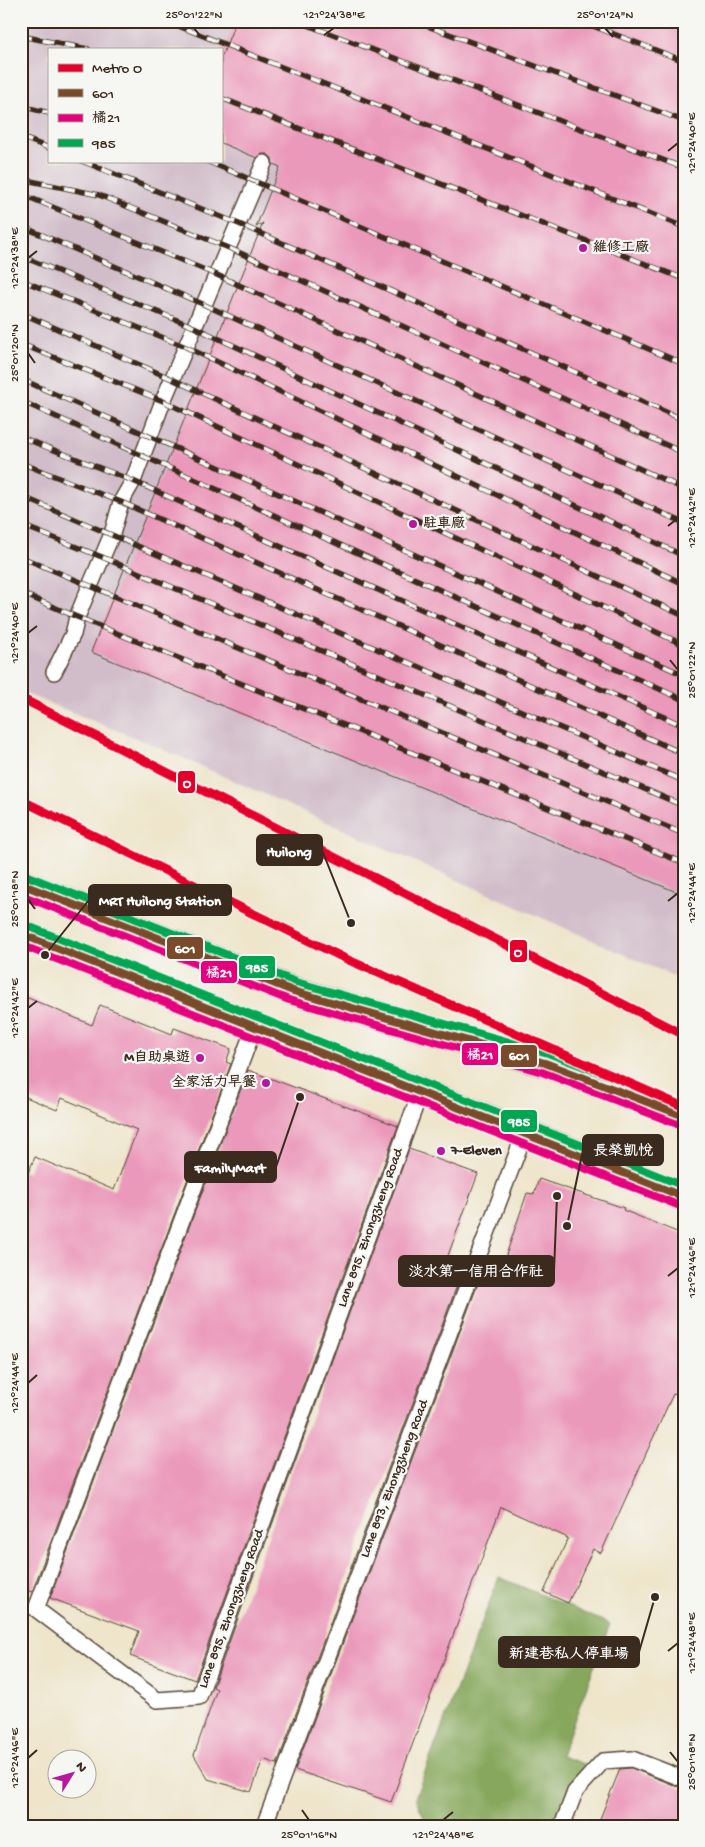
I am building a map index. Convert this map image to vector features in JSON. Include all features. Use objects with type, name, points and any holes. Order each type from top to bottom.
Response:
[{"type":"main road","points":[[21,884],[293,991],[545,1063],[684,1116]]},
{"type":"main road","points":[[21,934],[254,1028],[525,1132],[684,1197]]},
{"type":"lane","points":[[54,672],[73,634],[76,617],[112,534],[121,502],[132,481],[163,402],[264,163]]},
{"type":"lane","name":"Lane 895, Zhongzheng Road","points":[[254,1028],[36,1609],[157,1700],[200,1697],[420,1093]]},
{"type":"lane","name":"Lane 893, Zhongzheng Road","points":[[264,1826],[525,1132]]},
{"type":"lane","points":[[562,1826],[574,1792],[603,1761],[632,1759],[684,1779]]},
{"type":"shaded area","points":[[21,21],[684,21],[684,981],[151,744],[21,692]]},
{"type":"green space","points":[[499,1577],[610,1624],[561,1756],[584,1764],[558,1826],[428,1826],[415,1798]]},
{"type":"building","name":"駐車廠","points":[[236,21],[684,21],[684,895],[91,652],[263,223],[256,227],[280,167],[273,164],[272,158],[267,154],[262,154],[257,158],[222,143],[222,56]]},
{"type":"building","points":[[21,995],[92,1025],[100,1005],[172,1034],[174,1028],[231,1049],[226,1062],[231,1064],[32,1592],[21,1588],[21,1170],[28,1173],[35,1157],[114,1190],[137,1130],[62,1098],[57,1110],[21,1095]]},
{"type":"building","points":[[248,1070],[398,1126],[195,1680],[130,1656],[139,1631],[50,1598]]},
{"type":"building","points":[[409,1149],[478,1174],[446,1261],[464,1267],[277,1764],[263,1759],[251,1792],[208,1779],[194,1755],[217,1689],[213,1687]]},
{"type":"building","points":[[539,1179],[624,1208],[623,1210],[684,1235],[684,1379],[677,1395],[673,1394],[601,1553],[593,1549],[568,1603],[544,1592],[568,1538],[501,1507],[391,1802],[295,1770],[482,1273],[498,1279],[527,1193],[534,1194]]},
{"type":"building","points":[[631,1768],[684,1789],[684,1826],[597,1826],[620,1769]]},
{"type":"railway","points":[[166,21],[684,227]]},
{"type":"railway","points":[[297,21],[684,168]]},
{"type":"railway","points":[[414,21],[684,121]]},
{"type":"railway","points":[[580,21],[684,61]]},
{"type":"railway","points":[[21,36],[83,48]]},
{"type":"railway","points":[[222,98],[684,279]]},
{"type":"railway","points":[[21,106],[48,113]]},
{"type":"railway","points":[[21,137],[48,148]]},
{"type":"railway","points":[[84,162],[239,224],[684,420]]},
{"type":"railway","points":[[209,162],[684,364]]},
{"type":"railway","points":[[21,179],[99,195],[229,248],[684,453]]},
{"type":"railway","points":[[21,194],[217,275],[684,489]]},
{"type":"railway","points":[[21,226],[205,305],[684,523]]},
{"type":"railway","points":[[21,256],[194,327],[684,556]]},
{"type":"railway","points":[[21,280],[186,347],[684,584]]},
{"type":"railway","points":[[21,313],[172,379],[684,616]]},
{"type":"railway","points":[[21,344],[163,401],[684,645]]},
{"type":"railway","points":[[21,379],[684,675]]},
{"type":"railway","points":[[21,401],[684,700]]},
{"type":"railway","points":[[21,437],[133,481],[684,726]]},
{"type":"railway","points":[[21,463],[121,502],[684,754]]},
{"type":"railway","points":[[21,496],[684,781]]},
{"type":"railway","points":[[21,525],[102,557],[684,806]]},
{"type":"railway","points":[[21,557],[684,834]]},
{"type":"railway","points":[[21,593],[684,863]]},
{"type":"metro line","name":"O","points":[[21,698],[684,1035]]},
{"type":"metro line","name":"O","points":[[21,800],[344,958],[684,1107]]},
{"type":"transit line","name":"985","points":[[25,875],[296,982],[548,1053],[684,1105]]},
{"type":"transit line","name":"601","points":[[21,884],[293,991],[545,1063],[684,1116]]},
{"type":"transit line","name":"橘21","points":[[21,895],[289,1000],[542,1072],[680,1125]]},
{"type":"transit line","name":"985","points":[[25,925],[684,1186]]},
{"type":"transit line","name":"601","points":[[21,934],[684,1197]]},
{"type":"transit line","name":"橘21","points":[[21,945],[680,1206]]},
{"type":"place","name":"維修工廠","points":[[583,248]]},
{"type":"place","name":"駐車廠","points":[[413,524]]},
{"type":"place","name":"Huilong","points":[[351,923]]},
{"type":"place","name":"MRT Huilong Station","points":[[45,955]]},
{"type":"place","name":"M自助桌遊","points":[[200,1058]]},
{"type":"place","name":"全家活力早餐","points":[[266,1083]]},
{"type":"place","name":"FamilyMart","points":[[300,1097]]},
{"type":"place","name":"7-Eleven","points":[[441,1151]]},
{"type":"place","name":"淡水第一信用合作社","points":[[557,1196]]},
{"type":"place","name":"長榮凱悅","points":[[567,1226]]},
{"type":"place","name":"新建巷私人停車場","points":[[655,1597]]}]
